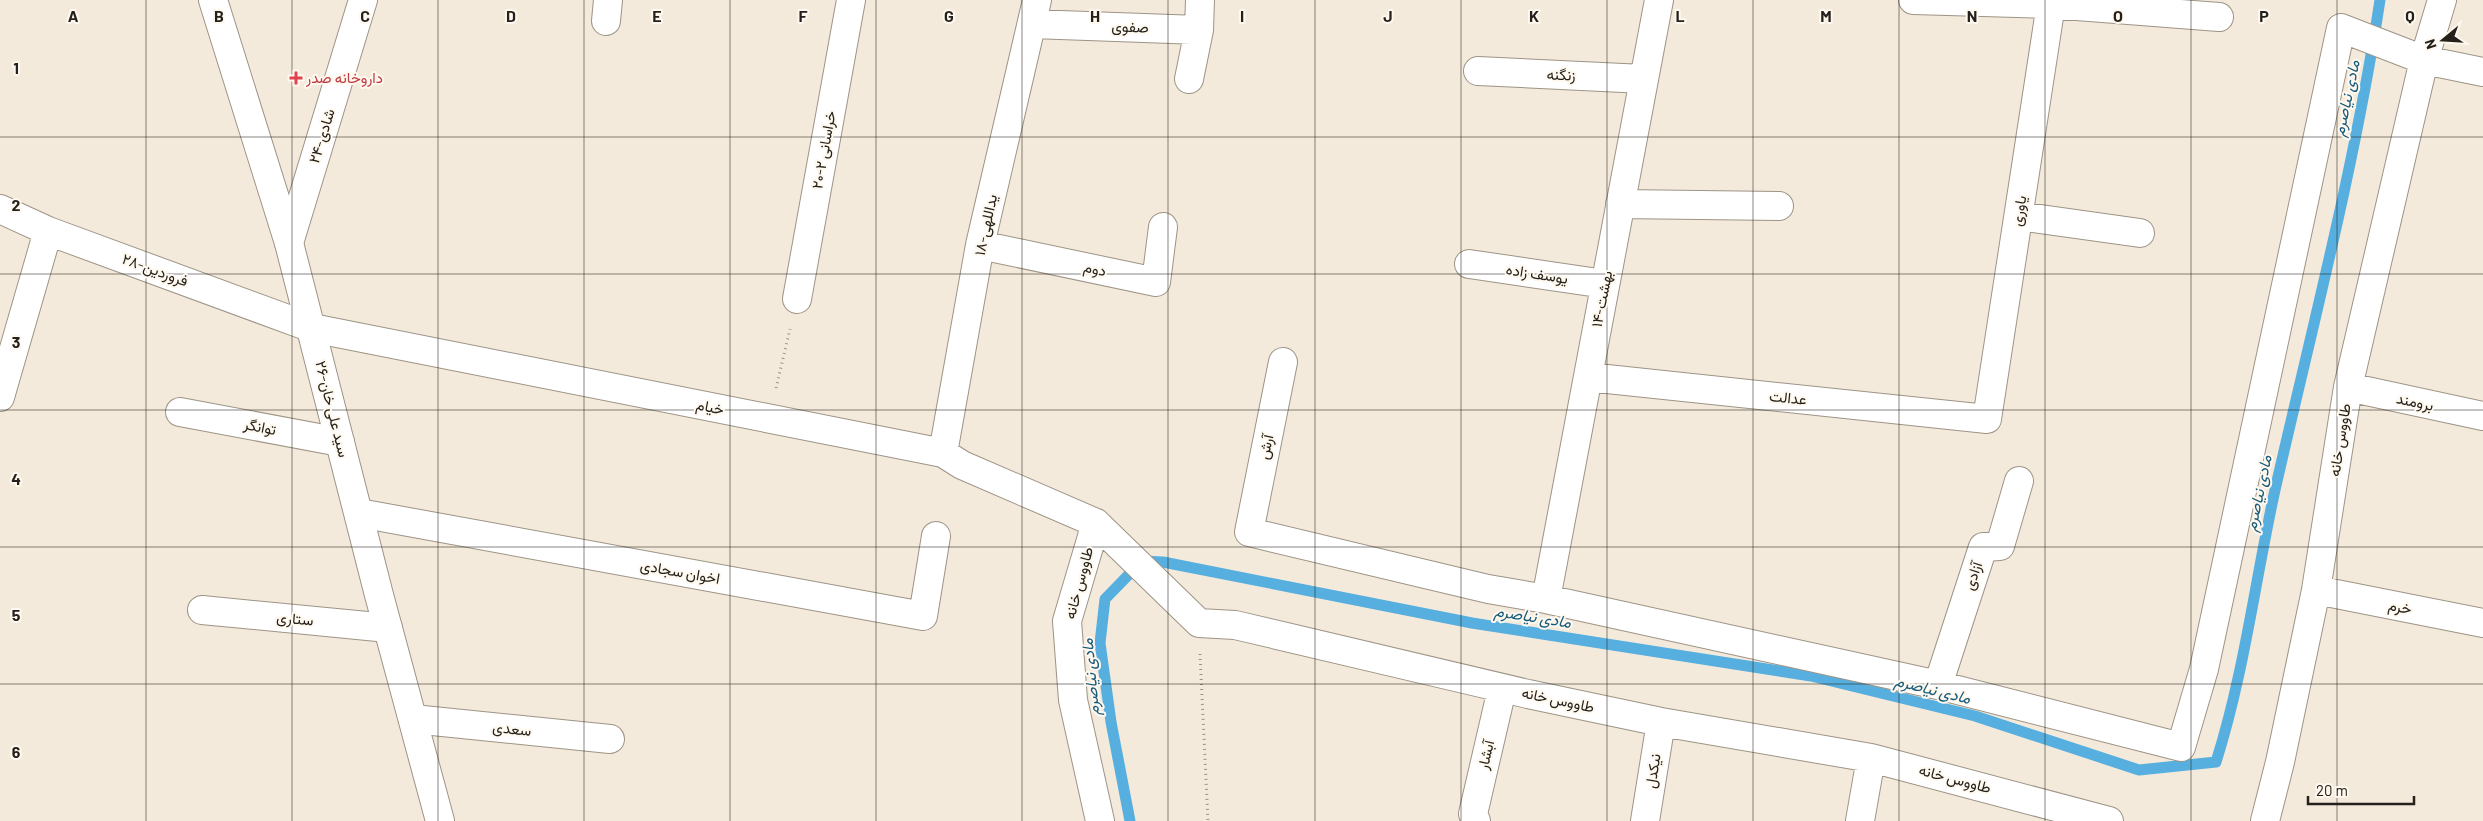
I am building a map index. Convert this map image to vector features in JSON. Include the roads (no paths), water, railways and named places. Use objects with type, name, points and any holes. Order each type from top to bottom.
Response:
[{"type":"street","name":"۲۶-سید علی خان","points":[[213,0],[289,244],[440,821]]},
{"type":"street","name":"۲۴-شادی","points":[[289,244],[363,0]]},
{"type":"street","name":"۲۰-خراسانی ۲","points":[[797,299],[851,0]]},
{"type":"street","points":[[1189,80],[1199,30],[1200,0]]},
{"type":"street","name":"۱۴-بهشت","points":[[1546,599],[1659,0]]},
{"type":"street","points":[[1913,0],[2139,5],[2220,17]]},
{"type":"street","name":"طاووس خانه","points":[[2265,821],[2280,762],[2316,590],[2348,388],[2424,60],[2442,0]]},
{"type":"street","name":"یاوری","points":[[1987,419],[2052,4]]},
{"type":"street","name":"صفوی","points":[[1035,12],[1199,30]]},
{"type":"street","name":"۱۸-یداللهی","points":[[943,453],[980,245],[1035,12]]},
{"type":"street","points":[[1546,599],[1938,685],[2181,747],[2204,668],[2341,28],[2424,60],[2483,72]]},
{"type":"street","name":"زنگنه","points":[[1478,72],[1644,79]]},
{"type":"street","points":[[1620,204],[1779,206]]},
{"type":"street","name":"۲۸-فروردین","points":[[0,209],[48,231],[312,328]]},
{"type":"street","points":[[2018,216],[2140,233]]},
{"type":"street","name":"دوم","points":[[980,245],[1156,282],[1162,227]]},
{"type":"street","points":[[0,397],[48,231]]},
{"type":"street","name":"یوسف زاده","points":[[1469,264],[1605,284]]},
{"type":"street","name":"خیام","points":[[312,328],[943,453],[962,465],[1096,523]]},
{"type":"street","name":"آرش","points":[[1283,362],[1248,532],[1488,589],[1546,599]]},
{"type":"street","name":"عدالت","points":[[1588,377],[1987,419]]},
{"type":"street","name":"برومند","points":[[2348,388],[2483,416]]},
{"type":"street","name":"توانگر","points":[[180,412],[340,442]]},
{"type":"street","name":"آزادی","points":[[1938,685],[1983,547],[2000,546],[2018,481]]},
{"type":"street","name":"اخوان سجادی","points":[[359,513],[923,616],[936,536]]},
{"type":"street","name":"طاووس خانه","points":[[1100,821],[1073,700],[1067,621],[1096,523],[1199,623],[1235,625],[1502,689],[1661,722],[1871,758],[2110,821]]},
{"type":"street","name":"خرم","points":[[2316,590],[2483,624]]},
{"type":"street","name":"ستاری","points":[[202,610],[388,628]]},
{"type":"street","name":"آبشار","points":[[1476,821],[1473,814],[1502,689]]},
{"type":"street","name":"سعدی","points":[[413,719],[610,739]]},
{"type":"street","name":"نیکدل","points":[[1645,821],[1661,722]]},
{"type":"street","points":[[1860,821],[1871,758]]},
{"type":"waterway","name":"مادی نیاصرم","points":[[1130,821],[1111,722],[1100,643],[1105,599],[1142,561],[1163,562],[1472,623],[1811,676],[1975,716],[2139,770],[2216,762],[2234,695],[2275,490],[2346,185],[2380,0]]},
{"type":"place","name":"داروخانه صدر","points":[[296,78]]}]
